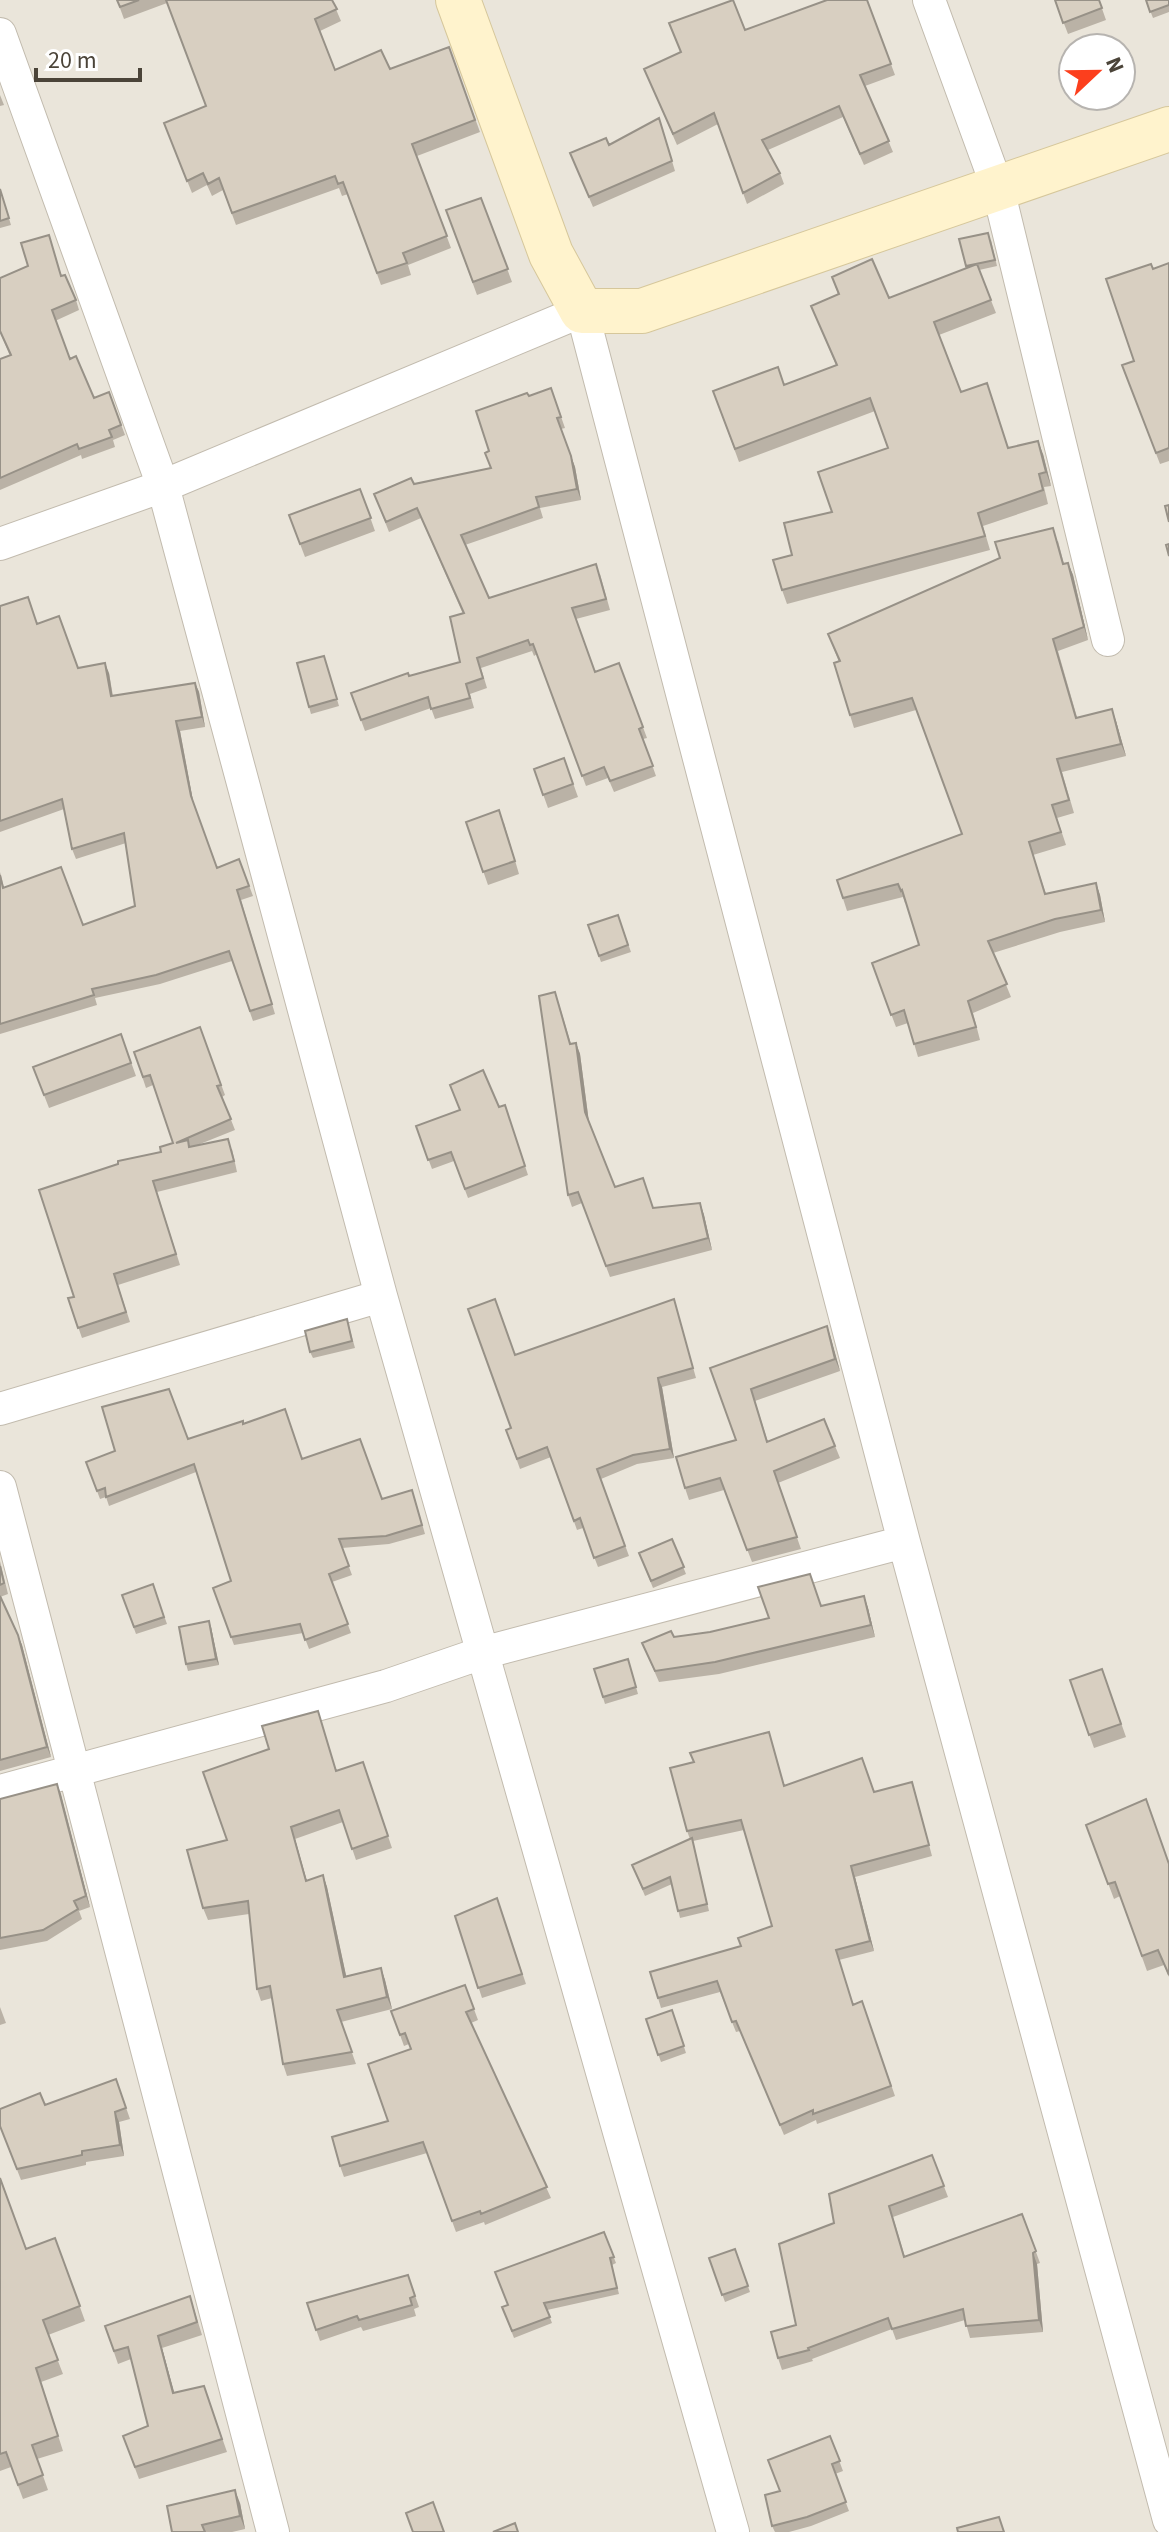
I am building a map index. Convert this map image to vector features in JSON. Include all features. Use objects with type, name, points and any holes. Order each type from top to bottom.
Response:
[{"type":"street","points":[[458,0],[551,254],[582,311],[904,1542],[1169,2520]]},
{"type":"street","points":[[929,0],[998,189],[1108,640]]},
{"type":"street","points":[[0,34],[163,486],[381,1296],[733,2532]]},
{"type":"street","points":[[0,544],[163,486],[582,311],[642,311],[1169,129]]},
{"type":"street","points":[[0,1409],[381,1296]]},
{"type":"street","points":[[0,1487],[273,2532]]},
{"type":"street","points":[[0,1791],[386,1686],[482,1653],[904,1542]]},
{"type":"shaded area","points":[[0,0],[1169,0],[1169,2532],[0,2532]]},
{"type":"building","points":[[117,0],[139,0],[120,7]]},
{"type":"building","points":[[166,0],[332,0],[337,9],[315,19],[335,70],[381,50],[390,69],[449,47],[475,120],[412,144],[447,236],[403,253],[407,263],[377,273],[343,182],[338,184],[335,176],[232,213],[219,178],[208,184],[203,173],[187,181],[164,123],[206,106]]},
{"type":"building","points":[[733,0],[745,30],[827,0],[867,0],[891,64],[860,75],[889,141],[860,154],[839,106],[762,140],[780,173],[743,193],[714,113],[673,134],[644,69],[681,52],[669,23]]},
{"type":"building","points":[[1055,0],[1099,0],[1102,8],[1063,23]]},
{"type":"building","points":[[1146,0],[1169,0],[1169,5],[1150,12]]},
{"type":"building","points":[[659,118],[672,161],[589,197],[570,153],[606,138],[609,145]]},
{"type":"building","points":[[0,189],[9,218],[0,221]]},
{"type":"building","points":[[481,198],[508,269],[473,282],[446,210]]},
{"type":"building","points":[[988,233],[995,260],[966,266],[959,239]]},
{"type":"building","points":[[49,235],[61,276],[65,275],[76,300],[52,310],[70,359],[76,356],[94,398],[109,392],[121,425],[109,430],[112,437],[79,449],[77,444],[0,478],[0,359],[11,355],[0,331],[0,278],[28,266],[21,243]]},
{"type":"building","points":[[872,259],[889,298],[977,264],[991,300],[934,322],[961,392],[987,383],[1008,448],[1038,441],[1046,472],[1039,474],[1043,490],[978,513],[985,536],[782,590],[773,560],[792,555],[784,523],[832,512],[818,472],[888,448],[870,398],[735,449],[713,391],[778,367],[784,385],[837,365],[811,306],[839,294],[832,277]]},
{"type":"building","points":[[1169,263],[1169,448],[1156,453],[1122,365],[1134,361],[1106,279],[1151,264],[1153,269]]},
{"type":"building","points":[[551,388],[561,417],[557,418],[571,456],[577,489],[536,497],[539,507],[461,535],[489,598],[596,564],[606,599],[572,608],[595,672],[619,663],[643,727],[639,729],[653,766],[610,781],[604,767],[582,776],[533,644],[530,645],[528,640],[477,658],[483,678],[466,684],[470,698],[431,709],[428,697],[361,720],[351,693],[408,673],[409,676],[460,662],[450,617],[464,613],[417,508],[386,522],[374,494],[411,478],[414,484],[491,468],[476,411]]},
{"type":"building","points":[[360,489],[371,518],[300,544],[289,515]]},
{"type":"building","points":[[1053,528],[1063,564],[1068,563],[1084,627],[1053,639],[1076,718],[1112,709],[1121,744],[1057,759],[1069,800],[1052,805],[1061,832],[1029,842],[1045,894],[1096,883],[1101,910],[1055,919],[988,941],[1007,984],[968,1001],[976,1027],[914,1044],[904,1010],[891,1015],[872,963],[919,945],[902,890],[898,884],[843,898],[837,880],[962,834],[912,698],[850,715],[834,663],[840,661],[828,634],[1000,558],[995,542]]},
{"type":"building","points":[[28,597],[37,624],[59,616],[78,668],[105,663],[111,696],[195,683],[202,717],[176,721],[191,796],[217,868],[239,859],[249,886],[237,890],[272,1004],[250,1011],[229,951],[156,975],[92,989],[94,995],[0,1024],[0,875],[3,888],[61,867],[83,925],[135,906],[124,833],[72,849],[62,799],[0,821],[0,606]]},
{"type":"building","points":[[324,656],[337,699],[309,707],[297,663]]},
{"type":"building","points":[[564,758],[573,784],[543,795],[534,769]]},
{"type":"building","points":[[499,810],[515,861],[483,872],[466,822]]},
{"type":"building","points":[[618,915],[628,945],[599,956],[588,925]]},
{"type":"building","points":[[555,992],[570,1044],[576,1043],[585,1112],[615,1187],[643,1178],[653,1208],[700,1203],[708,1238],[606,1266],[578,1192],[568,1195],[539,996]]},
{"type":"building","points":[[200,1027],[221,1085],[217,1086],[231,1119],[176,1143],[188,1140],[189,1147],[228,1139],[234,1161],[153,1181],[176,1254],[114,1274],[126,1312],[78,1328],[68,1298],[74,1297],[39,1190],[118,1164],[118,1161],[161,1152],[160,1147],[173,1143],[150,1075],[143,1077],[134,1052]]},
{"type":"building","points":[[121,1034],[131,1063],[44,1095],[33,1067]]},
{"type":"building","points":[[483,1070],[499,1107],[505,1105],[525,1166],[465,1189],[451,1152],[428,1160],[416,1126],[460,1110],[450,1085]]},
{"type":"building","points":[[495,1299],[515,1355],[674,1299],[693,1368],[658,1378],[670,1449],[633,1455],[597,1469],[625,1546],[594,1558],[580,1518],[574,1521],[547,1447],[517,1459],[506,1430],[511,1428],[468,1309]]},
{"type":"building","points":[[347,1319],[352,1341],[310,1352],[305,1331]]},
{"type":"building","points":[[827,1326],[835,1359],[751,1389],[767,1442],[824,1419],[835,1446],[774,1471],[797,1537],[747,1550],[720,1478],[685,1488],[676,1457],[736,1440],[710,1368]]},
{"type":"building","points":[[169,1389],[188,1439],[285,1409],[302,1459],[360,1439],[382,1499],[412,1490],[422,1525],[386,1536],[339,1539],[349,1566],[329,1574],[348,1624],[305,1640],[300,1624],[231,1637],[213,1588],[231,1581],[194,1464],[106,1497],[105,1488],[97,1491],[86,1462],[115,1451],[102,1407]]},
{"type":"building","points":[[672,1539],[684,1567],[651,1581],[639,1553]]},
{"type":"building","points":[[810,1574],[821,1606],[864,1596],[871,1625],[715,1662],[655,1671],[642,1643],[671,1631],[674,1637],[769,1618],[758,1587]]},
{"type":"building","points":[[153,1584],[164,1617],[134,1627],[122,1595]]},
{"type":"building","points":[[0,1596],[18,1635],[47,1747],[0,1760]]},
{"type":"building","points":[[209,1621],[216,1659],[186,1664],[179,1627]]},
{"type":"building","points":[[628,1659],[636,1687],[603,1697],[594,1669]]},
{"type":"building","points":[[1102,1669],[1121,1724],[1089,1735],[1070,1680]]},
{"type":"building","points":[[318,1711],[336,1771],[363,1762],[388,1836],[352,1849],[339,1810],[291,1827],[306,1881],[323,1875],[344,1977],[381,1968],[387,1997],[337,2010],[352,2052],[283,2064],[270,1986],[257,1989],[248,1901],[203,1908],[187,1850],[227,1840],[203,1772],[269,1749],[262,1726]]},
{"type":"building","points":[[769,1732],[784,1786],[862,1758],[874,1792],[912,1782],[929,1845],[851,1866],[870,1941],[836,1950],[853,2005],[862,2001],[891,2086],[813,2114],[813,2110],[780,2125],[736,2021],[732,2022],[717,1981],[658,1998],[650,1972],[741,1946],[738,1938],[772,1926],[741,1820],[687,1831],[670,1768],[694,1762],[690,1753]]},
{"type":"building","points":[[57,1784],[86,1896],[74,1901],[78,1909],[43,1930],[0,1938],[0,1799]]},
{"type":"building","points":[[1146,1799],[1169,1864],[1169,1975],[1158,1950],[1142,1956],[1115,1882],[1108,1884],[1086,1825]]},
{"type":"building","points":[[692,1838],[707,1904],[678,1911],[670,1877],[643,1889],[632,1865]]},
{"type":"building","points":[[497,1898],[522,1974],[478,1988],[455,1916]]},
{"type":"building","points":[[465,1985],[474,2009],[466,2012],[547,2187],[481,2214],[480,2211],[452,2221],[423,2142],[340,2166],[332,2137],[388,2121],[368,2064],[411,2049],[405,2033],[400,2035],[391,2011]]},
{"type":"building","points":[[672,2010],[684,2046],[658,2055],[646,2019]]},
{"type":"building","points":[[116,2079],[126,2108],[115,2112],[120,2145],[82,2151],[82,2155],[17,2169],[0,2126],[0,2109],[40,2093],[45,2105]]},
{"type":"building","points":[[932,2155],[944,2186],[889,2206],[904,2257],[1022,2214],[1036,2251],[1033,2253],[1039,2320],[966,2326],[963,2309],[892,2329],[888,2318],[809,2350],[778,2358],[771,2332],[796,2325],[779,2244],[834,2223],[829,2194]]},
{"type":"building","points":[[0,2178],[26,2249],[55,2238],[80,2306],[43,2320],[58,2360],[36,2368],[58,2436],[32,2445],[43,2475],[18,2485],[6,2452],[0,2454]]},
{"type":"building","points":[[604,2232],[614,2257],[610,2258],[617,2288],[544,2303],[550,2317],[512,2331],[502,2307],[508,2305],[495,2272]]},
{"type":"building","points":[[735,2249],[748,2286],[722,2295],[709,2258]]},
{"type":"building","points":[[408,2275],[415,2296],[410,2298],[412,2305],[359,2320],[357,2316],[316,2330],[307,2303]]},
{"type":"building","points":[[190,2296],[197,2322],[158,2336],[173,2393],[204,2386],[222,2439],[135,2467],[123,2436],[148,2426],[128,2347],[114,2351],[105,2326]]},
{"type":"building","points":[[830,2436],[840,2461],[832,2464],[846,2502],[772,2526],[765,2495],[780,2491],[768,2460]]},
{"type":"building","points":[[235,2490],[240,2516],[202,2525],[205,2532],[172,2532],[167,2506]]},
{"type":"building","points":[[433,2502],[444,2532],[413,2532],[406,2513]]},
{"type":"building","points":[[999,2517],[1004,2532],[958,2532],[957,2528]]},
{"type":"building","points":[[515,2523],[518,2532],[493,2532]]}]
